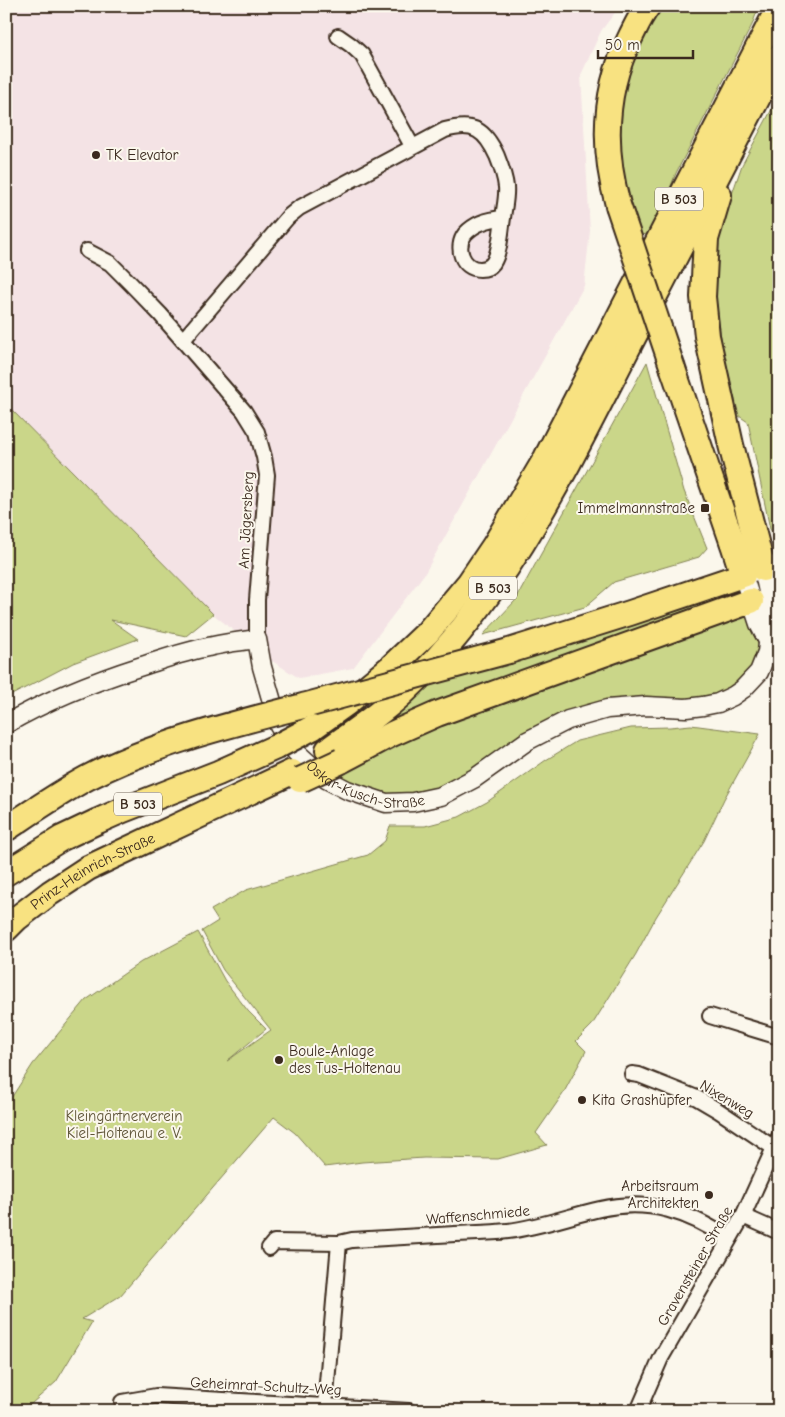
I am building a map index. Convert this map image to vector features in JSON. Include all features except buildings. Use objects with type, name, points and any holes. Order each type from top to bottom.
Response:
[{"type":"highway","points":[[648,6],[624,49],[612,85],[607,127],[608,160],[618,205],[734,547],[761,570]]},
{"type":"highway","name":"B 503","points":[[6,873],[62,838],[123,810],[218,773],[276,747],[312,728],[384,673],[427,633],[469,583],[494,546],[546,458],[779,7]]},
{"type":"highway","name":"B 503","points":[[335,756],[407,690],[451,643],[513,560],[565,468],[779,57]]},
{"type":"highway","points":[[746,121],[716,203],[706,239],[703,297],[707,336],[761,570]]},
{"type":"highway","points":[[6,828],[81,782],[143,754],[192,737],[252,719],[509,651],[761,570]]},
{"type":"highway","points":[[335,756],[392,734],[436,714],[766,597]]},
{"type":"highway","name":"Prinz-Heinrich-Straße","points":[[6,929],[50,893],[88,868],[184,822],[296,776],[335,756]]},
{"type":"street","points":[[338,36],[362,55],[412,146]]},
{"type":"street","points":[[184,340],[288,217],[299,208],[445,130],[466,126],[475,128],[491,143],[505,178],[506,189],[503,218]]},
{"type":"street","name":"Am Jägersberg","points":[[87,251],[110,263],[160,314],[244,411],[257,432],[267,475],[257,600],[257,639]]},
{"type":"street","name":"Oskar-Kusch-Straße","points":[[257,639],[279,726],[296,752],[326,779],[347,790],[386,803],[412,802],[441,796],[475,778],[527,741],[568,720],[607,709],[646,706],[686,708],[704,706],[718,703],[744,689],[759,672],[767,652],[767,638],[759,624],[766,597],[761,570]]},
{"type":"street","points":[[6,724],[22,714],[69,692],[114,675],[209,646],[257,639]]},
{"type":"street","points":[[710,1016],[779,1037]]},
{"type":"street","name":"Nixenweg","points":[[632,1074],[697,1098],[777,1142]]},
{"type":"street","name":"Gravensteiner Straße","points":[[638,1411],[661,1358],[743,1216],[777,1142]]},
{"type":"street","name":"Waffenschmiede","points":[[269,1248],[274,1242],[339,1243],[352,1240],[514,1230],[537,1226],[599,1209],[627,1205],[654,1206],[681,1213],[710,1226],[729,1239]]},
{"type":"street","points":[[743,1216],[779,1232]]},
{"type":"street","points":[[325,1406],[339,1243]]},
{"type":"street","name":"Geheimrat-Schultz-Weg","points":[[122,1402],[156,1396],[363,1410],[409,1411]]},
{"type":"shaded area","points":[[6,6],[620,6],[601,31],[581,75],[590,231],[584,286],[425,573],[353,668],[299,678],[272,661],[213,614],[6,404]]},
{"type":"green space","points":[[658,6],[759,6],[752,25],[676,173],[655,227],[649,234],[639,235],[633,228],[612,126],[640,30]]},
{"type":"green space","points":[[779,96],[778,540],[770,529],[748,422],[739,416],[722,346],[713,276],[721,226],[742,165]]},
{"type":"green space","points":[[647,362],[684,491],[707,548],[699,557],[614,582],[585,607],[483,635],[515,601]]},
{"type":"green space","points":[[6,404],[213,614],[186,636],[111,620],[138,639],[73,663],[6,698]]},
{"type":"green space","points":[[735,587],[738,594],[365,737],[418,685]]},
{"type":"green space","points":[[751,601],[767,652],[733,696],[607,709],[413,802],[326,779],[341,761]]},
{"type":"green space","name":"Kleingärtnerverein Kiel-Holtenau e. V.","points":[[691,725],[760,734],[724,799],[704,841],[592,1025],[576,1041],[586,1051],[563,1094],[536,1133],[547,1145],[498,1159],[424,1158],[362,1162],[325,1167],[295,1133],[274,1117],[120,1296],[82,1319],[92,1322],[56,1382],[23,1411],[6,1411],[6,1106],[33,1064],[86,1000],[141,962],[198,932],[225,981],[248,1011],[266,1029],[227,1061],[271,1030],[223,970],[202,931],[218,921],[211,910],[246,890],[368,855],[385,841],[390,826],[425,826],[459,817],[487,802],[546,760],[577,741],[631,728]]},
{"type":"place","name":"TK Elevator","points":[[96,155]]},
{"type":"place","name":"Immelmannstraße","points":[[705,508]]},
{"type":"place","name":"Boule-Anlage des Tus-Holtenau","points":[[279,1060]]},
{"type":"place","name":"Kita Grashüpfer","points":[[582,1100]]},
{"type":"place","name":"Arbeitsraum Architekten","points":[[709,1195]]}]
